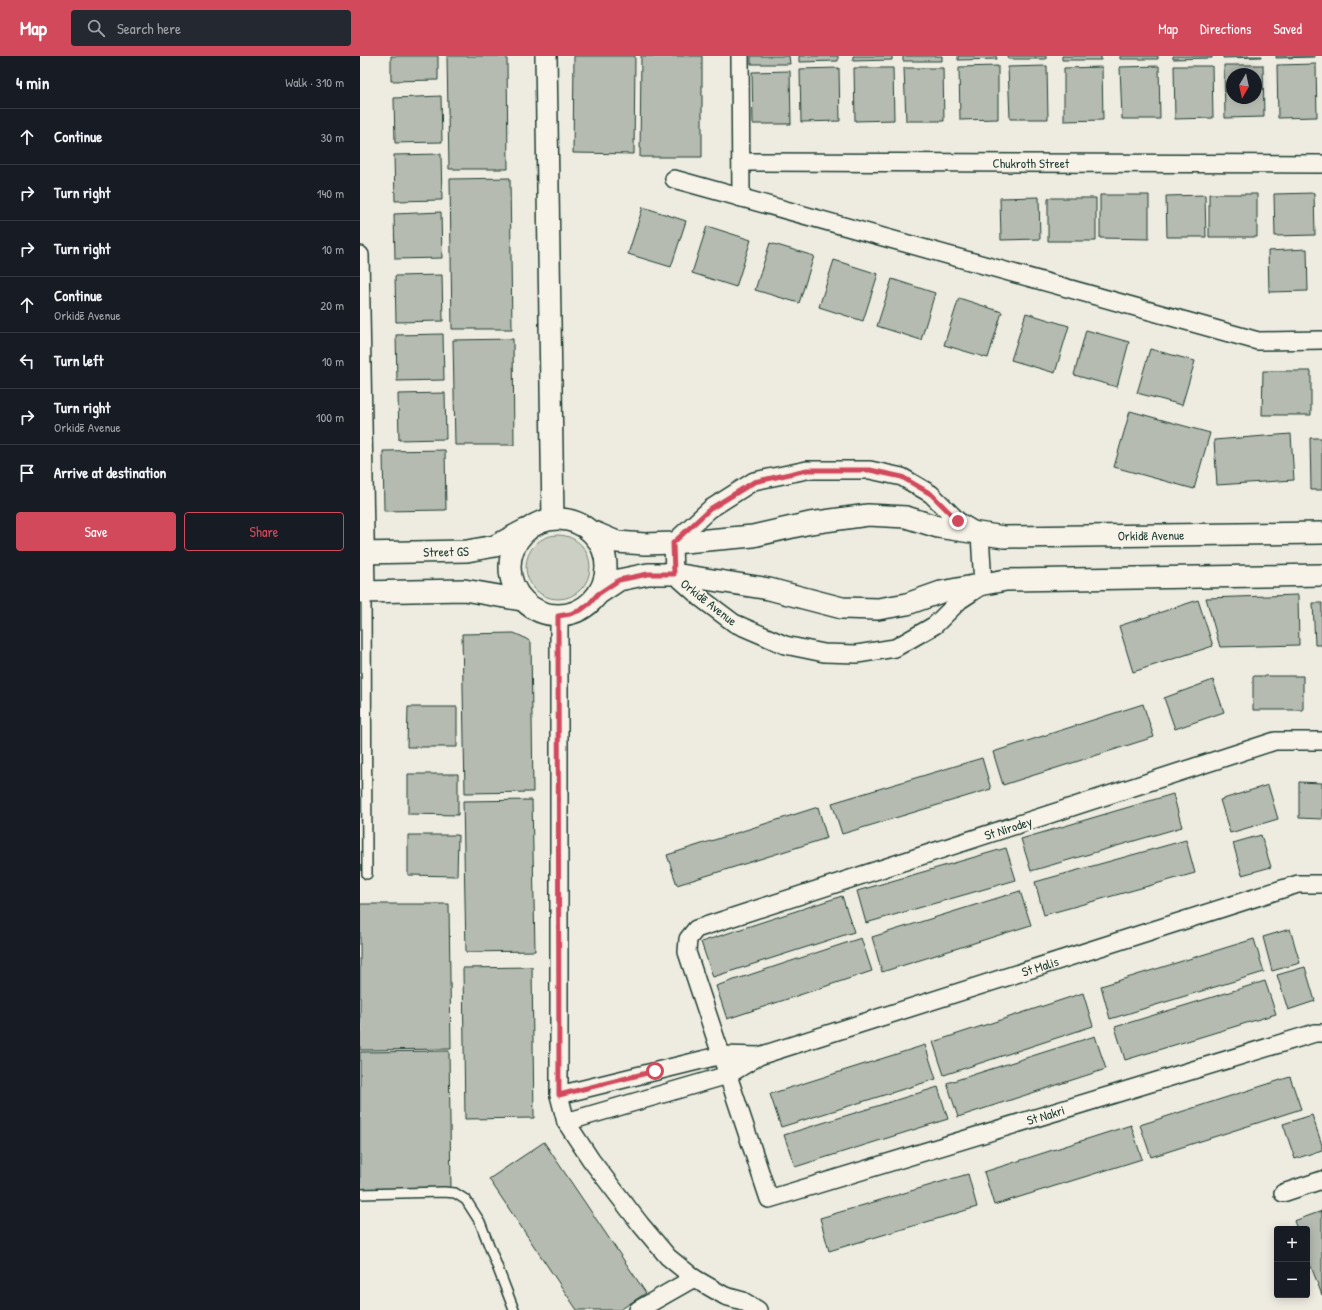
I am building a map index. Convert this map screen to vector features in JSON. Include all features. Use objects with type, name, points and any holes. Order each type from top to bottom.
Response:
[{"type":"street","points":[[546,56],[553,519]]},
{"type":"street","points":[[740,56],[741,198]]},
{"type":"street","name":"Chukroth Street","points":[[741,162],[1322,164]]},
{"type":"street","points":[[674,179],[1258,340],[1322,340]]},
{"type":"street","points":[[360,255],[363,592],[464,590],[522,600]]},
{"type":"street","name":"Orkidē Avenue","points":[[673,543],[710,509],[754,482],[807,470],[870,470],[902,477],[931,494],[958,521],[980,534]]},
{"type":"street","name":"Orkidē Avenue","points":[[591,531],[617,542],[645,544],[673,543],[753,536],[810,523],[868,515],[906,517],[938,526],[1004,537],[1322,533]]},
{"type":"street","points":[[553,519],[567,519],[580,524],[591,531],[600,542],[605,555],[607,568],[604,582],[598,594],[590,603],[581,610],[558,616],[548,615],[538,611],[522,600],[511,579],[509,565],[512,551],[518,539],[527,529],[539,522],[553,519]]},
{"type":"street","name":"Street GS","points":[[362,553],[467,551],[495,546],[527,529]]},
{"type":"street","points":[[980,534],[983,585]]},
{"type":"street","points":[[673,543],[674,574]]},
{"type":"street","name":"Orkidē Avenue","points":[[598,594],[619,580],[648,574],[674,574],[768,589],[842,608],[878,609],[907,604],[941,592],[1006,580],[1322,575]]},
{"type":"street","name":"Orkidē Avenue","points":[[674,574],[702,599],[734,623],[785,645],[824,653],[851,654],[895,648],[935,625],[960,600],[983,585]]},
{"type":"street","points":[[558,616],[559,1095],[566,1122],[591,1160],[641,1225],[668,1257],[694,1278],[725,1296],[743,1301],[758,1310]]},
{"type":"street","name":"St Nirodey","points":[[722,1054],[687,952],[688,939],[696,930],[1275,741],[1322,740]]},
{"type":"street","name":"St Malis","points":[[759,1056],[1298,884],[1322,884]]},
{"type":"street","name":"St Nakri","points":[[728,1075],[769,1199],[1315,1033],[1322,1033]]},
{"type":"street","points":[[559,1095],[722,1054],[759,1056]]},
{"type":"street","points":[[722,1054],[728,1075]]},
{"type":"street","points":[[566,1122],[728,1075],[759,1056]]},
{"type":"street","points":[[1283,1193],[1322,1180]]},
{"type":"street","points":[[638,1310],[694,1278]]},
{"type":"lane","points":[[363,592],[367,874]]},
{"type":"lane","points":[[360,1194],[444,1192],[455,1193],[466,1200],[480,1222],[514,1310]]},
{"type":"shaded area","points":[[558,535],[576,541],[584,549],[590,567],[584,585],[576,593],[558,599],[540,593],[532,585],[526,567],[532,549],[540,541]]},
{"type":"building","points":[[391,56],[438,56],[438,80],[391,81]]},
{"type":"building","points":[[447,56],[507,56],[508,169],[449,169]]},
{"type":"building","points":[[574,56],[635,56],[634,154],[573,153]]},
{"type":"building","points":[[641,56],[702,56],[702,157],[640,157]]},
{"type":"building","points":[[751,56],[789,56],[790,64],[751,64]]},
{"type":"building","points":[[799,56],[838,56],[838,61],[799,62]]},
{"type":"building","points":[[853,56],[892,56],[892,60],[853,61]]},
{"type":"building","points":[[903,56],[942,56],[942,61],[903,61]]},
{"type":"building","points":[[958,56],[996,56],[997,59],[958,60]]},
{"type":"building","points":[[1008,56],[1046,56],[1046,59],[1008,59]]},
{"type":"building","points":[[1062,56],[1101,56],[1101,60],[1062,60]]},
{"type":"building","points":[[1120,56],[1158,56],[1158,59],[1120,59]]},
{"type":"building","points":[[1173,56],[1212,56],[1212,58],[1173,59]]},
{"type":"building","points":[[1223,56],[1262,56],[1262,57],[1223,58]]},
{"type":"building","points":[[1276,56],[1315,56],[1315,57],[1276,58]]},
{"type":"building","points":[[1316,64],[1317,117],[1278,118],[1277,65]]},
{"type":"building","points":[[1224,65],[1263,65],[1264,117],[1225,118]]},
{"type":"building","points":[[998,66],[998,119],[960,120],[959,67]]},
{"type":"building","points":[[1047,66],[1048,119],[1010,119],[1008,67]]},
{"type":"building","points":[[1159,66],[1160,119],[1122,119],[1120,67]]},
{"type":"building","points":[[1174,66],[1212,66],[1213,118],[1175,119]]},
{"type":"building","points":[[1102,67],[1103,120],[1064,121],[1064,68]]},
{"type":"building","points":[[839,68],[840,121],[801,122],[800,69]]},
{"type":"building","points":[[854,68],[893,68],[894,120],[855,121]]},
{"type":"building","points":[[904,68],[943,68],[944,121],[906,121]]},
{"type":"building","points":[[790,71],[791,124],[753,124],[752,72]]},
{"type":"building","points":[[441,96],[442,142],[395,143],[394,98]]},
{"type":"building","points":[[441,154],[442,200],[395,201],[394,155]]},
{"type":"building","points":[[510,178],[512,329],[452,329],[450,179]]},
{"type":"building","points":[[1314,193],[1315,235],[1275,236],[1274,194]]},
{"type":"building","points":[[1209,194],[1257,194],[1257,237],[1209,237]]},
{"type":"building","points":[[1100,195],[1149,195],[1149,239],[1100,238]]},
{"type":"building","points":[[1205,195],[1206,237],[1167,237],[1166,196]]},
{"type":"building","points":[[1039,197],[1040,239],[1001,240],[1000,198]]},
{"type":"building","points":[[1048,198],[1096,198],[1096,241],[1048,241]]},
{"type":"building","points":[[643,207],[686,221],[671,267],[628,254]]},
{"type":"building","points":[[441,212],[442,258],[395,259],[394,214]]},
{"type":"building","points":[[707,226],[751,240],[736,287],[692,273]]},
{"type":"building","points":[[770,243],[814,256],[799,303],[755,290]]},
{"type":"building","points":[[1307,249],[1308,291],[1269,292],[1268,251]]},
{"type":"building","points":[[834,260],[878,274],[863,321],[819,307]]},
{"type":"building","points":[[442,275],[443,321],[396,322],[395,276]]},
{"type":"building","points":[[892,279],[935,293],[921,340],[877,326]]},
{"type":"building","points":[[959,298],[1002,312],[988,358],[944,345]]},
{"type":"building","points":[[1026,313],[1069,326],[1055,373],[1011,360]]},
{"type":"building","points":[[1086,330],[1129,342],[1117,387],[1074,375]]},
{"type":"building","points":[[443,334],[444,380],[397,381],[396,335]]},
{"type":"building","points":[[513,339],[514,445],[455,445],[453,340]]},
{"type":"building","points":[[1150,349],[1195,361],[1182,405],[1137,393]]},
{"type":"building","points":[[1263,371],[1311,371],[1311,415],[1262,415]]},
{"type":"building","points":[[445,393],[446,439],[399,440],[398,394]]},
{"type":"building","points":[[1130,411],[1210,433],[1194,489],[1114,467]]},
{"type":"building","points":[[1291,434],[1294,480],[1217,485],[1214,440]]},
{"type":"building","points":[[1310,438],[1322,438],[1322,490],[1311,490]]},
{"type":"building","points":[[445,450],[446,510],[384,511],[383,451]]},
{"type":"building","points":[[1298,595],[1299,645],[1220,647],[1206,598]]},
{"type":"building","points":[[1198,600],[1213,646],[1133,672],[1119,626]]},
{"type":"building","points":[[1313,603],[1322,603],[1322,645],[1315,645]]},
{"type":"building","points":[[514,633],[531,642],[533,792],[465,793],[462,634]]},
{"type":"building","points":[[1253,676],[1303,676],[1303,710],[1253,710]]},
{"type":"building","points":[[1213,680],[1224,712],[1175,729],[1164,698]]},
{"type":"building","points":[[1143,704],[1154,737],[1003,785],[993,752]]},
{"type":"building","points":[[408,707],[457,707],[457,747],[407,747]]},
{"type":"building","points":[[982,758],[991,789],[842,834],[832,803]]},
{"type":"building","points":[[408,774],[458,774],[458,815],[408,814]]},
{"type":"building","points":[[1299,782],[1322,783],[1322,819],[1299,818]]},
{"type":"building","points":[[1268,785],[1278,819],[1230,833],[1220,800]]},
{"type":"building","points":[[1173,794],[1182,827],[1031,871],[1021,839]]},
{"type":"building","points":[[532,800],[535,951],[466,952],[463,801]]},
{"type":"building","points":[[818,807],[827,838],[677,885],[667,855]]},
{"type":"building","points":[[408,835],[458,835],[457,876],[408,875]]},
{"type":"building","points":[[1261,835],[1271,867],[1242,875],[1233,843]]},
{"type":"building","points":[[1186,840],[1195,873],[1044,915],[1035,882]]},
{"type":"building","points":[[1006,848],[1016,880],[866,923],[857,891]]},
{"type":"building","points":[[1020,891],[1031,925],[882,972],[872,937]]},
{"type":"building","points":[[842,896],[854,932],[713,977],[701,942]]},
{"type":"building","points":[[360,904],[449,904],[451,1049],[360,1050]]},
{"type":"building","points":[[1290,929],[1300,963],[1272,971],[1263,937]]},
{"type":"building","points":[[861,938],[872,971],[727,1019],[716,986]]},
{"type":"building","points":[[1254,939],[1264,972],[1110,1019],[1101,986]]},
{"type":"building","points":[[532,967],[534,1118],[465,1119],[463,968]]},
{"type":"building","points":[[1305,967],[1315,1001],[1288,1010],[1277,975]]},
{"type":"building","points":[[1265,981],[1276,1014],[1125,1060],[1115,1027]]},
{"type":"building","points":[[1083,993],[1093,1026],[944,1075],[933,1042]]},
{"type":"building","points":[[1095,1036],[1106,1069],[958,1117],[947,1083]]},
{"type":"building","points":[[925,1045],[936,1079],[781,1127],[770,1094]]},
{"type":"building","points":[[449,1051],[451,1190],[360,1191],[360,1052]]},
{"type":"building","points":[[1290,1077],[1301,1109],[1151,1157],[1140,1125]]},
{"type":"building","points":[[938,1087],[948,1119],[795,1167],[784,1135]]},
{"type":"building","points":[[1312,1115],[1322,1145],[1322,1150],[1295,1159],[1283,1124]]},
{"type":"building","points":[[1131,1125],[1142,1159],[994,1205],[984,1172]]},
{"type":"building","points":[[544,1142],[646,1293],[620,1310],[577,1310],[489,1179]]},
{"type":"building","points":[[968,1174],[977,1207],[829,1251],[820,1218]]},
{"type":"building","points":[[1322,1211],[1322,1295],[1310,1264],[1310,1226],[1296,1226],[1294,1221]]},
{"type":"route","points":[[655,1071],[559,1095],[558,616],[581,610],[598,594],[619,580],[648,574],[674,574],[673,543],[710,509],[754,482],[807,470],[870,470],[902,477],[931,494],[958,521]]}]
